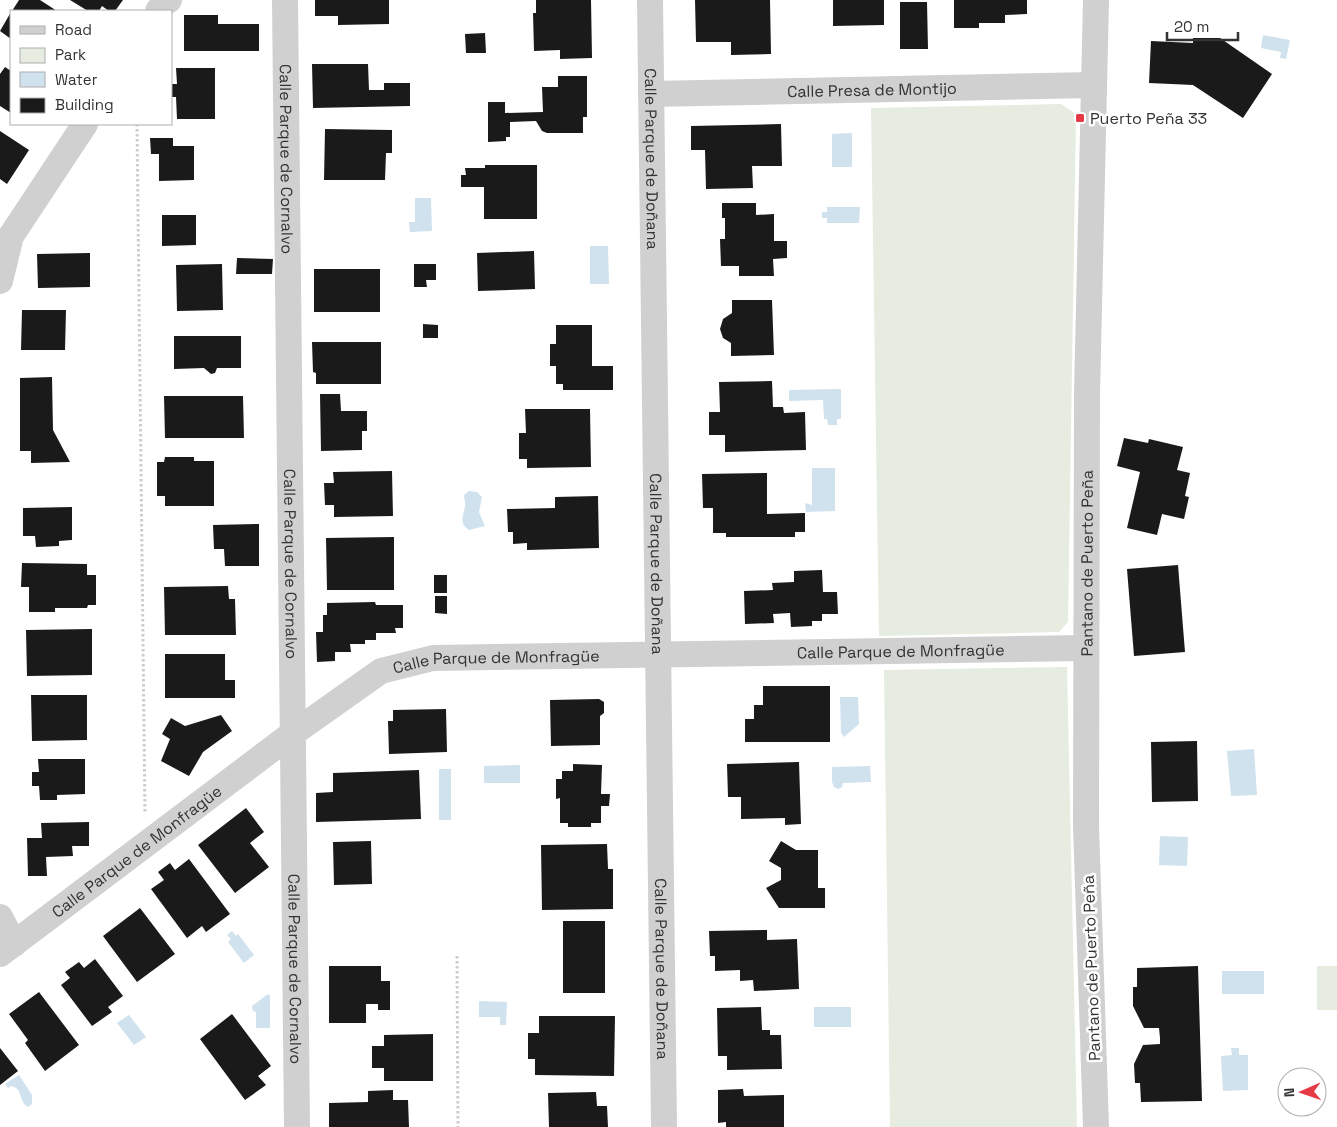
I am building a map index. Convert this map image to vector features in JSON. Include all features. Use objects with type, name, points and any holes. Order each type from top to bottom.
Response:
[{"type":"street","points":[[159,10],[169,0]]},
{"type":"street","name":"Calle Parque de Cornalvo","points":[[285,0],[297,1127]]},
{"type":"street","name":"Calle Parque de Doñana","points":[[650,0],[664,1127]]},
{"type":"street","name":"Pantano de Puerto Peña","points":[[1096,0],[1086,395],[1086,825],[1096,1127]]},
{"type":"street","name":"Calle Presa de Montijo","points":[[651,94],[1094,85]]},
{"type":"street","points":[[0,281],[12,236],[84,125]]},
{"type":"street","name":"Calle Parque de Monfragüe","points":[[7,949],[292,734],[382,671],[433,658],[1086,648]]},
{"type":"street","points":[[0,917],[7,949]]},
{"type":"path","points":[[137,125],[146,845]]},
{"type":"path","points":[[457,956],[458,1127]]},
{"type":"green space","points":[[1061,104],[1076,114],[1068,622],[1059,632],[879,636],[871,108]]},
{"type":"green space","points":[[1067,667],[1077,1127],[890,1127],[884,670]]},
{"type":"green space","points":[[1317,966],[1337,966],[1337,1010],[1317,1010]]},
{"type":"water","points":[[1263,35],[1290,40],[1286,59],[1280,58],[1281,52],[1261,48]]},
{"type":"water","points":[[852,133],[852,167],[832,167],[832,134]]},
{"type":"water","points":[[415,198],[431,198],[432,231],[410,232],[409,222],[415,222]]},
{"type":"water","points":[[827,207],[860,207],[859,223],[827,223],[827,218],[822,218],[822,212],[827,212]]},
{"type":"water","points":[[590,246],[608,246],[609,284],[590,284]]},
{"type":"water","points":[[841,389],[841,419],[837,419],[837,425],[828,425],[827,419],[824,419],[823,400],[789,401],[789,390]]},
{"type":"water","points":[[812,468],[835,468],[835,511],[806,512],[805,503],[812,505]]},
{"type":"water","points":[[469,491],[477,492],[482,497],[479,512],[485,526],[469,530],[462,520],[465,506],[464,495]]},
{"type":"water","points":[[840,697],[858,697],[859,724],[844,737],[841,733]]},
{"type":"water","points":[[1254,749],[1257,795],[1231,796],[1227,751]]},
{"type":"water","points":[[520,765],[520,783],[484,783],[484,766]]},
{"type":"water","points":[[870,766],[871,782],[843,783],[842,787],[838,789],[834,787],[832,767]]},
{"type":"water","points":[[439,769],[451,769],[451,820],[439,820]]},
{"type":"water","points":[[1160,836],[1188,837],[1187,866],[1159,865]]},
{"type":"water","points":[[232,931],[236,936],[238,934],[254,955],[244,963],[228,942],[231,939],[227,935]]},
{"type":"water","points":[[1222,971],[1264,971],[1264,994],[1222,994]]},
{"type":"water","points":[[268,994],[270,996],[270,1028],[256,1028],[256,1012],[253,1011],[252,1006]]},
{"type":"water","points":[[479,1001],[507,1002],[506,1025],[500,1025],[500,1017],[479,1017]]},
{"type":"water","points":[[814,1007],[851,1007],[851,1027],[814,1027]]},
{"type":"water","points":[[129,1015],[146,1037],[134,1045],[117,1023]]},
{"type":"water","points":[[1231,1048],[1239,1048],[1239,1055],[1248,1055],[1248,1090],[1223,1091],[1221,1056],[1232,1055]]},
{"type":"water","points":[[19,1075],[32,1095],[32,1104],[28,1107],[15,1087],[11,1086],[8,1088],[5,1084]]},
{"type":"building","points":[[19,0],[40,0],[55,10],[13,10]]},
{"type":"building","points":[[70,0],[123,0],[116,10],[108,10],[102,6],[100,10],[86,10]]},
{"type":"building","points":[[315,0],[389,0],[389,24],[338,25],[338,16],[315,16]]},
{"type":"building","points":[[536,0],[591,0],[592,58],[560,59],[560,50],[534,51],[533,13],[536,13]]},
{"type":"building","points":[[695,0],[770,0],[771,54],[731,55],[731,42],[696,42]]},
{"type":"building","points":[[833,0],[884,0],[884,25],[833,26]]},
{"type":"building","points":[[954,0],[1027,0],[1027,14],[1005,15],[1005,23],[979,23],[979,28],[954,28]]},
{"type":"building","points":[[900,2],[927,2],[928,49],[900,49]]},
{"type":"building","points":[[10,14],[10,38],[0,31]]},
{"type":"building","points":[[184,15],[218,15],[218,24],[259,24],[259,51],[184,51]]},
{"type":"building","points":[[485,33],[486,53],[466,53],[465,34]]},
{"type":"building","points":[[1193,38],[1220,38],[1272,74],[1243,118],[1193,85],[1149,83],[1151,41],[1193,43]]},
{"type":"building","points":[[312,64],[368,64],[369,90],[384,90],[384,83],[410,83],[410,106],[313,108]]},
{"type":"building","points":[[5,67],[10,70],[10,112],[0,106],[0,74]]},
{"type":"building","points":[[176,68],[215,68],[215,119],[177,119],[176,97],[172,97],[172,84],[177,84]]},
{"type":"building","points":[[558,76],[587,76],[587,117],[583,117],[583,133],[547,133],[542,131],[536,121],[510,122],[510,137],[506,137],[506,141],[488,142],[488,102],[505,102],[505,113],[543,112],[542,87],[558,87]]},
{"type":"building","points":[[781,124],[782,166],[752,166],[753,188],[706,189],[705,150],[691,150],[691,126]]},
{"type":"building","points":[[325,129],[392,130],[392,153],[386,153],[385,180],[324,180]]},
{"type":"building","points":[[0,131],[29,150],[7,184],[0,179]]},
{"type":"building","points":[[150,138],[173,138],[173,146],[194,146],[194,180],[159,181],[159,154],[151,154]]},
{"type":"building","points":[[485,165],[537,165],[537,219],[484,219],[484,187],[461,187],[461,175],[466,175],[465,168],[485,168]]},
{"type":"building","points":[[722,203],[756,203],[756,215],[774,214],[774,241],[787,241],[787,258],[773,259],[774,276],[739,276],[739,266],[721,266],[720,239],[725,239],[725,218],[722,218]]},
{"type":"building","points":[[162,215],[196,215],[196,245],[162,246]]},
{"type":"building","points":[[534,251],[535,289],[478,291],[477,253]]},
{"type":"building","points":[[90,253],[90,287],[38,288],[37,254]]},
{"type":"building","points":[[237,258],[273,259],[272,274],[236,274]]},
{"type":"building","points":[[222,264],[223,310],[177,311],[176,265]]},
{"type":"building","points":[[414,264],[436,264],[436,280],[426,280],[427,287],[414,287]]},
{"type":"building","points":[[314,269],[380,269],[380,312],[314,312]]},
{"type":"building","points":[[732,300],[772,300],[774,355],[731,356],[731,343],[723,338],[720,329],[723,319],[732,313]]},
{"type":"building","points":[[22,310],[66,310],[65,350],[21,350]]},
{"type":"building","points":[[423,324],[438,325],[438,338],[423,338]]},
{"type":"building","points":[[556,325],[592,325],[592,366],[613,366],[613,390],[563,390],[563,384],[556,384],[556,366],[550,366],[550,344],[556,344]]},
{"type":"building","points":[[174,336],[241,336],[241,368],[217,368],[215,373],[211,374],[204,368],[174,369]]},
{"type":"building","points":[[312,342],[381,342],[381,384],[316,384],[316,373],[313,372]]},
{"type":"building","points":[[52,377],[53,430],[70,462],[31,463],[31,451],[20,451],[20,378]]},
{"type":"building","points":[[772,381],[773,407],[783,407],[784,413],[805,412],[806,450],[725,452],[725,435],[709,435],[709,412],[720,412],[719,382]]},
{"type":"building","points":[[320,394],[340,394],[341,411],[367,411],[367,431],[362,431],[362,450],[321,451]]},
{"type":"building","points":[[164,396],[243,396],[244,438],[165,438]]},
{"type":"building","points":[[525,409],[590,409],[591,467],[527,468],[527,459],[519,459],[519,433],[526,433]]},
{"type":"building","points":[[1124,438],[1148,443],[1149,439],[1183,447],[1177,470],[1190,473],[1185,496],[1189,497],[1184,519],[1162,514],[1157,535],[1127,528],[1140,472],[1117,466]]},
{"type":"building","points":[[165,457],[194,457],[194,461],[214,461],[214,506],[165,506],[165,496],[157,496],[157,462],[164,462]]},
{"type":"building","points":[[392,471],[393,516],[334,517],[334,505],[325,505],[324,483],[334,483],[333,472]]},
{"type":"building","points":[[767,473],[767,514],[805,513],[805,532],[795,532],[795,537],[726,537],[726,533],[713,533],[713,508],[703,508],[702,474]]},
{"type":"building","points":[[598,496],[599,548],[527,550],[527,543],[513,544],[513,532],[508,532],[507,509],[555,508],[555,497]]},
{"type":"building","points":[[72,507],[72,540],[59,541],[59,546],[36,547],[35,536],[23,536],[23,508]]},
{"type":"building","points":[[259,524],[259,566],[225,566],[224,549],[214,549],[213,525]]},
{"type":"building","points":[[394,537],[394,590],[327,590],[326,538]]},
{"type":"building","points":[[22,563],[87,564],[87,575],[96,575],[96,605],[88,605],[87,608],[55,608],[55,612],[29,612],[29,587],[21,587]]},
{"type":"building","points":[[1178,565],[1185,652],[1134,656],[1127,569]]},
{"type":"building","points":[[822,570],[823,592],[837,592],[838,614],[822,614],[822,621],[812,621],[812,626],[791,627],[790,613],[773,614],[774,623],[745,624],[744,591],[773,590],[772,583],[794,582],[794,571]]},
{"type":"building","points":[[434,575],[447,575],[447,593],[434,593]]},
{"type":"building","points":[[228,586],[229,599],[235,599],[236,635],[165,635],[164,587]]},
{"type":"building","points":[[435,596],[447,596],[447,614],[435,613]]},
{"type":"building","points":[[375,602],[376,605],[403,605],[403,628],[395,628],[396,633],[376,633],[376,640],[365,640],[365,644],[350,644],[351,652],[335,652],[335,661],[317,662],[316,632],[323,632],[323,615],[327,615],[327,603]]},
{"type":"building","points":[[92,629],[92,675],[27,676],[26,630]]},
{"type":"building","points":[[165,654],[225,654],[225,680],[235,680],[235,698],[165,698]]},
{"type":"building","points":[[763,686],[830,686],[830,742],[745,742],[745,719],[754,719],[754,705],[763,705]]},
{"type":"building","points":[[31,695],[87,695],[87,740],[32,741]]},
{"type":"building","points":[[599,699],[604,702],[604,713],[600,716],[600,745],[551,746],[550,700]]},
{"type":"building","points":[[446,709],[447,752],[389,754],[388,721],[393,721],[393,710]]},
{"type":"building","points":[[221,715],[232,731],[203,752],[189,776],[161,761],[170,739],[162,734],[171,718],[185,726]]},
{"type":"building","points":[[1197,741],[1198,801],[1152,802],[1151,742]]},
{"type":"building","points":[[38,759],[85,759],[85,794],[57,795],[57,800],[40,800],[39,786],[32,786],[32,772],[39,772]]},
{"type":"building","points":[[799,762],[801,824],[785,825],[785,818],[741,819],[741,797],[728,797],[727,764]]},
{"type":"building","points":[[573,764],[602,765],[601,794],[610,794],[609,806],[601,806],[601,823],[591,823],[591,827],[568,827],[568,823],[560,823],[560,798],[556,799],[556,779],[562,779],[562,771],[573,771]]},
{"type":"building","points":[[419,770],[421,819],[316,822],[316,793],[333,792],[333,773]]},
{"type":"building","points":[[246,808],[264,832],[250,843],[269,867],[235,893],[198,845]]},
{"type":"building","points":[[89,822],[89,846],[72,846],[73,856],[46,857],[47,876],[28,876],[27,838],[42,838],[41,823]]},
{"type":"building","points":[[371,841],[372,884],[334,885],[333,842]]},
{"type":"building","points":[[781,841],[796,850],[818,850],[818,888],[825,888],[825,908],[779,908],[766,888],[781,880],[781,868],[769,861]]},
{"type":"building","points":[[607,844],[608,869],[613,869],[613,909],[542,910],[541,845]]},
{"type":"building","points":[[189,859],[230,914],[206,932],[202,926],[187,938],[151,889],[164,880],[158,872],[170,863],[175,870]]},
{"type":"building","points":[[140,908],[175,954],[137,982],[103,936]]},
{"type":"building","points":[[563,921],[605,921],[605,993],[563,993]]},
{"type":"building","points":[[767,930],[767,940],[797,939],[799,989],[754,991],[753,980],[740,981],[740,970],[715,971],[715,956],[710,956],[709,931]]},
{"type":"building","points":[[95,959],[123,996],[108,1007],[112,1012],[92,1026],[61,985],[70,978],[65,972],[79,962],[84,968]]},
{"type":"building","points":[[329,966],[381,966],[381,981],[390,981],[390,1010],[378,1010],[378,1004],[366,1004],[366,1023],[329,1023]]},
{"type":"building","points":[[1198,966],[1202,1101],[1141,1102],[1140,1083],[1135,1083],[1134,1064],[1143,1045],[1160,1044],[1160,1038],[1159,1028],[1144,1028],[1133,1006],[1133,987],[1137,987],[1137,968]]},
{"type":"building","points":[[39,992],[79,1045],[45,1071],[25,1043],[28,1040],[9,1014]]},
{"type":"building","points":[[761,1007],[762,1030],[770,1030],[770,1035],[781,1035],[782,1069],[727,1070],[727,1056],[718,1056],[717,1008]]},
{"type":"building","points":[[232,1014],[271,1066],[258,1076],[266,1085],[245,1100],[200,1039]]},
{"type":"building","points":[[539,1016],[615,1016],[614,1076],[535,1075],[535,1059],[528,1059],[528,1033],[539,1033]]},
{"type":"building","points":[[433,1034],[433,1081],[384,1081],[384,1068],[372,1068],[372,1046],[384,1046],[384,1035]]},
{"type":"building","points":[[0,1048],[18,1071],[0,1085]]},
{"type":"building","points":[[743,1089],[744,1096],[784,1095],[784,1127],[726,1127],[726,1122],[718,1123],[718,1090]]},
{"type":"building","points":[[393,1090],[393,1100],[408,1100],[409,1127],[329,1127],[329,1103],[368,1102],[368,1091]]},
{"type":"building","points":[[596,1092],[597,1106],[607,1106],[608,1127],[549,1127],[548,1093]]},
{"type":"place","name":"Puerto Peña 33","points":[[1080,118]]}]
